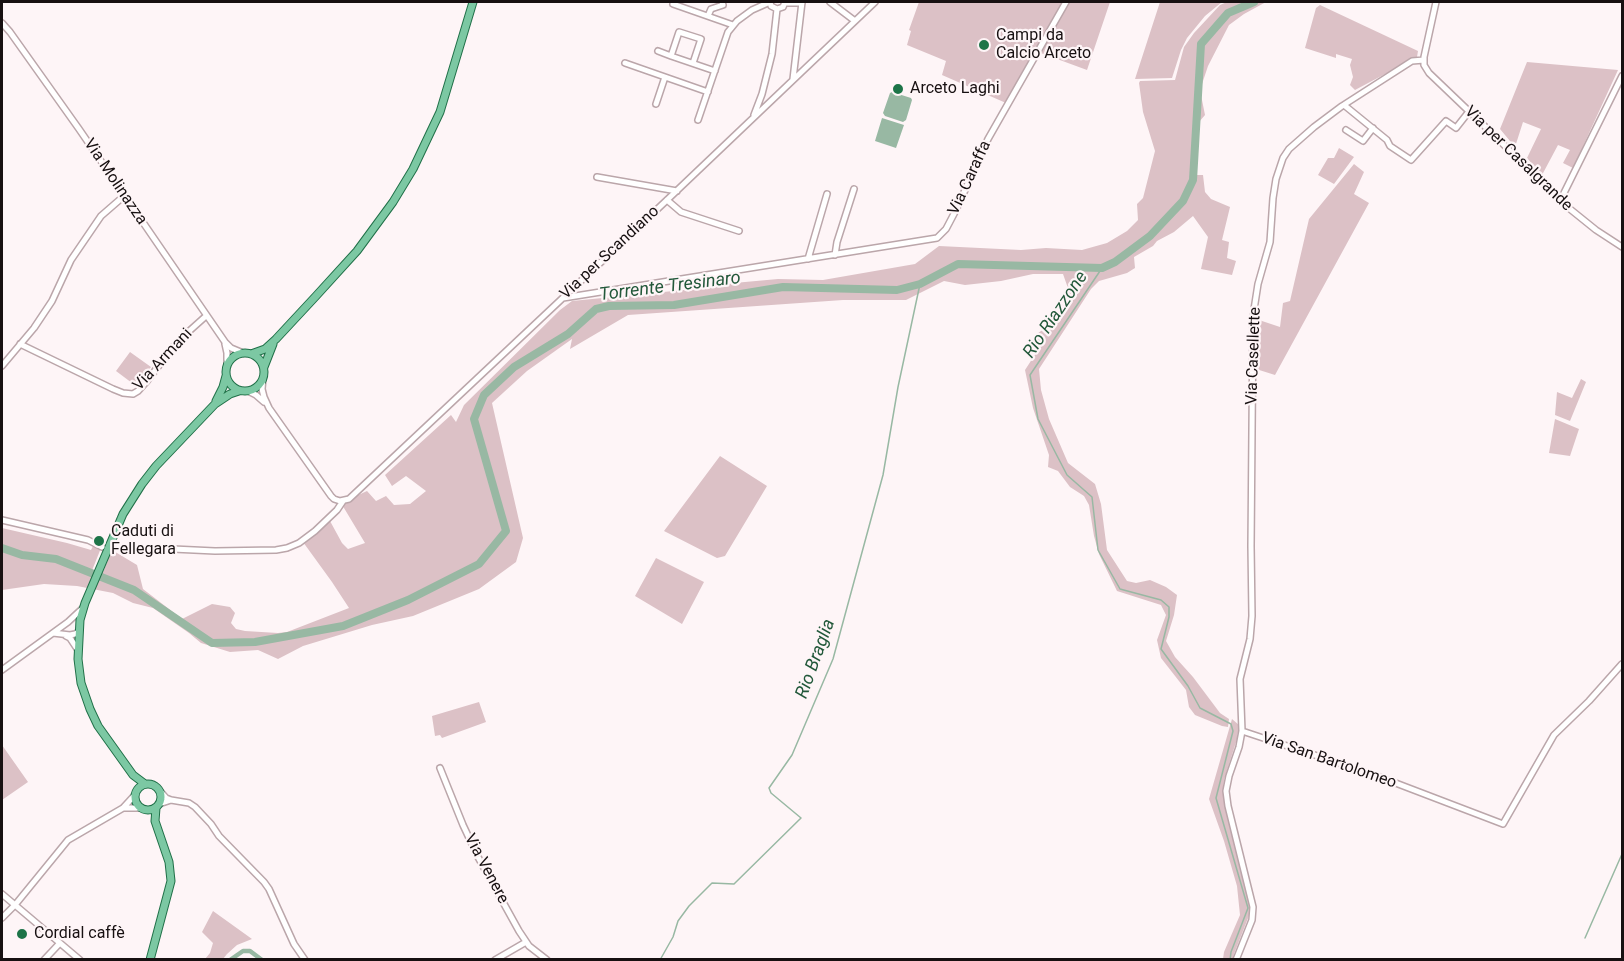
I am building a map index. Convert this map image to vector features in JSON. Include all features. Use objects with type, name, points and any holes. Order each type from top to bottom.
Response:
[{"type":"main road","points":[[215,404],[223,387],[227,365],[233,357],[265,348],[276,339],[357,251],[393,201],[413,169],[442,104],[473,2]]},
{"type":"main road","points":[[155,821],[157,806],[161,798],[160,791],[155,786],[145,784],[133,776],[98,726],[81,683],[78,632],[83,609],[105,548],[146,478],[215,404],[230,394],[257,387],[263,378],[267,356],[276,339]]},
{"type":"main road","points":[[247,353],[261,362],[263,368]]},
{"type":"main road","points":[[226,376],[231,385],[239,391]]},
{"type":"main road","points":[[133,776],[135,803],[155,821],[164,843],[171,881],[150,960]]},
{"type":"main road","points":[[135,794],[138,787],[145,784]]},
{"type":"main road","points":[[142,809],[148,811],[157,806]]},
{"type":"street","points":[[708,16],[711,9],[723,5],[722,2]]},
{"type":"street","points":[[698,120],[728,32],[733,25],[753,10],[770,2],[772,8],[777,9],[783,7],[785,2],[802,2],[793,80]]},
{"type":"street","points":[[830,2],[855,21]]},
{"type":"street","name":"Via per Scandiano","points":[[173,549],[276,550],[299,543],[315,531],[343,501],[354,496],[875,2]]},
{"type":"street","name":"Via Caraffa","points":[[561,298],[931,240],[942,234],[956,210],[988,139],[1066,2]]},
{"type":"street","points":[[1424,60],[1436,2]]},
{"type":"street","points":[[673,4],[733,25]]},
{"type":"street","points":[[754,117],[772,54],[777,9]]},
{"type":"street","name":"Via Molinazza","points":[[2,23],[72,119],[225,342],[231,348],[247,353]]},
{"type":"street","points":[[671,56],[679,32],[701,39],[693,63]]},
{"type":"street","points":[[658,51],[715,71]]},
{"type":"street","name":"Via Casellette","points":[[1242,731],[1240,679],[1250,639],[1252,616],[1253,316],[1258,284],[1270,242],[1276,179],[1283,158],[1289,149],[1314,127],[1412,61],[1424,60]]},
{"type":"street","name":"Via per Casalgrande","points":[[1424,60],[1426,69],[1432,77],[1560,201],[1596,230],[1623,247]]},
{"type":"street","points":[[625,63],[708,92]]},
{"type":"street","points":[[1560,201],[1623,76]]},
{"type":"street","points":[[656,104],[666,77]]},
{"type":"street","points":[[762,94],[772,99]]},
{"type":"street","points":[[1344,105],[1387,140],[1390,146],[1410,160],[1446,121],[1456,128],[1467,114]]},
{"type":"street","points":[[1346,130],[1363,141],[1373,128]]},
{"type":"street","points":[[597,177],[677,191]]},
{"type":"street","points":[[835,255],[854,189]]},
{"type":"street","points":[[808,259],[827,194]]},
{"type":"street","points":[[2,366],[34,328],[52,301],[71,260],[101,216],[124,196]]},
{"type":"street","points":[[667,200],[681,212],[739,231]]},
{"type":"street","name":"Via Armani","points":[[20,344],[113,389],[133,394],[147,381],[174,346],[206,316]]},
{"type":"street","points":[[225,342],[227,365]]},
{"type":"street","points":[[263,378],[262,389],[269,408],[331,496],[343,501]]},
{"type":"street","points":[[248,391],[256,395],[269,408]]},
{"type":"street","points":[[2,520],[88,540],[105,548]]},
{"type":"street","points":[[2,670],[83,609]]},
{"type":"street","points":[[53,633],[65,635],[78,632]]},
{"type":"street","points":[[65,635],[70,638],[78,650]]},
{"type":"street","name":"Via San Bartolomeo","points":[[1236,960],[1253,911],[1227,799],[1227,783],[1242,731],[1372,774],[1503,824],[1554,735],[1590,701],[1623,664]]},
{"type":"street","name":"Via Venere","points":[[440,768],[478,857],[526,942],[547,960]]},
{"type":"street","points":[[160,791],[166,798],[189,803],[195,807],[219,836],[264,882],[294,944],[305,960]]},
{"type":"street","points":[[2,918],[68,840],[123,808],[135,794]]},
{"type":"street","points":[[157,806],[171,800]]},
{"type":"street","points":[[123,808],[142,809]]},
{"type":"street","points":[[2,894],[80,960]]},
{"type":"street","points":[[495,960],[526,942]]},
{"type":"street","points":[[44,960],[59,944]]},
{"type":"shaded area","points":[[919,2],[1110,2],[1087,70],[1038,52],[1006,103],[942,75],[946,61],[907,45],[911,31],[909,30]]},
{"type":"shaded area","points":[[1160,2],[1222,2],[1205,16],[1187,38],[1172,78],[1135,79]]},
{"type":"shaded area","points":[[1227,2],[1266,2],[1229,25],[1208,66],[1200,90],[1205,115],[1199,122],[1196,175],[1203,175],[1205,192],[1211,199],[1230,207],[1222,240],[1229,242],[1227,258],[1236,261],[1232,275],[1201,269],[1208,237],[1193,216],[1174,232],[1134,257],[1135,268],[1127,273],[1099,281],[1091,289],[1039,369],[1041,390],[1049,419],[1068,463],[1095,484],[1101,504],[1107,550],[1127,581],[1136,583],[1150,580],[1177,595],[1166,641],[1175,657],[1220,713],[1229,719],[1228,727],[1195,715],[1189,707],[1186,690],[1161,658],[1157,640],[1166,615],[1161,605],[1117,591],[1099,554],[1089,505],[1084,496],[1070,487],[1058,471],[1048,467],[1049,455],[1033,408],[1025,370],[1038,350],[1034,336],[1059,318],[1069,291],[1063,274],[1033,274],[1001,281],[965,285],[944,281],[906,300],[843,300],[628,315],[570,349],[572,339],[527,371],[492,403],[523,538],[516,562],[479,589],[413,616],[372,625],[303,646],[278,659],[258,650],[230,652],[201,643],[153,608],[133,603],[113,593],[77,586],[44,584],[2,590],[2,528],[91,550],[94,544],[101,548],[91,573],[101,577],[112,550],[137,565],[143,589],[182,619],[212,604],[230,607],[235,613],[231,623],[236,629],[278,633],[287,632],[349,608],[303,542],[330,521],[342,543],[348,549],[365,543],[341,503],[367,491],[376,501],[386,496],[394,505],[410,504],[426,491],[406,476],[392,486],[385,475],[451,415],[456,422],[464,405],[560,310],[572,301],[778,279],[823,280],[915,264],[939,246],[1082,250],[1107,243],[1127,231],[1138,220],[1137,204],[1143,198],[1155,151],[1143,112],[1139,83],[1140,81],[1175,80],[1184,47],[1220,5]]},
{"type":"shaded area","points":[[1320,5],[1418,51],[1417,57],[1355,90],[1350,85],[1353,77],[1350,65],[1352,59],[1336,54],[1336,58],[1305,48],[1316,8]]},
{"type":"shaded area","points":[[1527,62],[1618,70],[1573,168],[1563,163],[1570,150],[1558,145],[1542,175],[1527,158],[1541,129],[1523,122],[1515,147],[1500,129]]},
{"type":"shaded area","points":[[892,92],[912,100],[906,120],[903,122],[885,116],[883,113]]},
{"type":"shaded area","points":[[882,118],[904,125],[896,148],[875,141]]},
{"type":"shaded area","points":[[1339,148],[1354,157],[1334,184],[1318,175],[1328,158],[1334,158]]},
{"type":"shaded area","points":[[1354,164],[1364,172],[1354,194],[1369,203],[1275,375],[1256,369],[1256,319],[1280,327],[1283,303],[1290,301],[1309,219]]},
{"type":"shaded area","points":[[130,352],[151,367],[136,386],[116,371]]},
{"type":"shaded area","points":[[1581,379],[1586,382],[1570,421],[1555,415],[1557,392],[1572,398]]},
{"type":"shaded area","points":[[1555,419],[1579,429],[1570,456],[1549,453]]},
{"type":"shaded area","points":[[720,456],[767,486],[725,556],[717,558],[664,531]]},
{"type":"shaded area","points":[[656,558],[704,582],[682,624],[635,596]]},
{"type":"shaded area","points":[[479,702],[486,722],[442,738],[440,735],[435,736],[432,716]]},
{"type":"shaded area","points":[[1232,719],[1239,725],[1224,780],[1223,794],[1250,904],[1250,913],[1233,959],[1223,959],[1240,915],[1237,886],[1209,799]]},
{"type":"shaded area","points":[[2,745],[28,782],[2,800]]},
{"type":"shaded area","points":[[213,911],[252,939],[237,945],[223,959],[205,959],[213,943],[202,932]]},
{"type":"waterway","name":"Torrente Tresinaro","points":[[2,548],[22,555],[56,559],[134,590],[212,643],[255,642],[343,626],[408,600],[479,564],[506,531],[474,419],[484,395],[514,367],[568,334],[596,309],[609,306],[674,305],[783,287],[897,290],[920,284],[958,264],[1102,268],[1115,262],[1150,236],[1183,201],[1193,180],[1201,44],[1228,13],[1254,2]]},
{"type":"waterway","name":"Rio Riazzone","points":[[1102,268],[1030,375],[1038,419],[1067,475],[1092,497],[1098,550],[1120,589],[1161,600],[1169,607],[1169,617],[1161,649],[1188,686],[1200,708],[1231,724],[1233,731],[1216,798],[1248,908],[1230,960]]},
{"type":"waterway","name":"Rio Braglia","points":[[660,960],[673,937],[678,921],[689,906],[712,883],[734,884],[801,818],[771,793],[769,788],[792,755],[833,659],[883,475],[898,387],[920,284]]},
{"type":"waterway","points":[[1585,938],[1622,854]]},
{"type":"waterway","points":[[230,960],[243,951],[250,951],[262,960]]},
{"type":"place","name":"Campi da Calcio Arceto","points":[[984,45]]},
{"type":"place","name":"Arceto Laghi","points":[[898,89]]},
{"type":"place","name":"Caduti di Fellegara","points":[[99,541]]},
{"type":"place","name":"Cordial caffè","points":[[22,934]]}]
